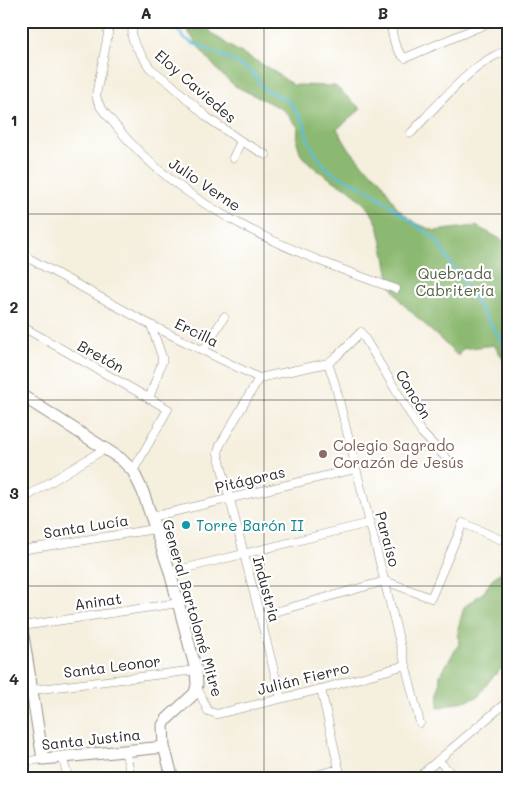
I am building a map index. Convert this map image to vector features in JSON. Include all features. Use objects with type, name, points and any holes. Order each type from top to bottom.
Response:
[{"type":"street","name":"Julio Verne","points":[[108,21],[108,34],[96,101],[127,139],[162,172],[193,195],[273,242],[333,267],[396,289]]},
{"type":"street","name":"Eloy Caviedes","points":[[133,21],[132,37],[150,68],[171,84],[208,118],[240,141],[266,155]]},
{"type":"street","points":[[390,21],[394,44],[399,54],[405,58],[492,21]]},
{"type":"street","points":[[411,133],[473,71],[485,62],[508,51]]},
{"type":"street","points":[[232,158],[240,141]]},
{"type":"street","name":"Ercilla","points":[[21,254],[151,325],[259,378]]},
{"type":"street","points":[[203,351],[224,317]]},
{"type":"street","points":[[149,399],[162,362],[160,348],[151,325]]},
{"type":"street","name":"Bretón","points":[[21,326],[168,409],[133,471]]},
{"type":"street","name":"Concón","points":[[328,363],[361,332],[421,432],[452,464]]},
{"type":"street","points":[[259,378],[328,363]]},
{"type":"street","name":"Paraíso","points":[[328,363],[335,384],[420,723]]},
{"type":"street","name":"Industria","points":[[259,378],[218,449],[218,454],[281,698]]},
{"type":"street","name":"General Bartolomé Mitre","points":[[21,395],[106,448],[133,471],[170,572],[196,670],[196,685],[208,711]]},
{"type":"street","points":[[21,500],[106,448]]},
{"type":"street","name":"Pitágoras","points":[[151,517],[355,469]]},
{"type":"street","points":[[260,616],[385,581],[431,598],[463,523],[499,539]]},
{"type":"street","points":[[170,572],[369,524]]},
{"type":"street","name":"Santa Lucía","points":[[21,550],[155,530]]},
{"type":"street","name":"Aninat","points":[[22,625],[179,603]]},
{"type":"street","points":[[22,625],[43,759]]},
{"type":"street","name":"Julián Fierro","points":[[208,711],[217,714],[321,689],[406,665]]},
{"type":"street","name":"Santa Leonor","points":[[32,690],[196,670]]},
{"type":"street","points":[[173,779],[164,747],[163,726],[167,719],[191,697],[196,685]]},
{"type":"street","points":[[301,779],[339,769],[321,689]]},
{"type":"street","points":[[416,779],[508,702]]},
{"type":"street","name":"Santa Justina","points":[[21,762],[164,747]]},
{"type":"street","points":[[124,751],[132,779]]},
{"type":"street","points":[[62,757],[69,779]]},
{"type":"street","points":[[438,760],[456,779]]},
{"type":"green space","name":"Quebrada Cabritería","points":[[181,21],[203,21],[209,31],[231,47],[272,70],[293,85],[335,86],[361,109],[337,129],[347,146],[362,164],[380,179],[397,208],[415,223],[435,231],[476,226],[508,243],[508,366],[494,345],[462,349],[458,356],[402,303],[390,284],[378,225],[370,210],[349,189],[317,170],[301,155],[297,142],[298,127],[284,110],[235,86],[221,74],[200,49]]},
{"type":"green space","points":[[508,567],[508,662],[489,681],[478,697],[438,708],[440,675],[459,644],[458,629],[464,607],[484,592],[493,578]]},
{"type":"waterway","name":"Quebrada Cabritería","points":[[171,21],[183,37],[192,43],[228,58],[252,72],[264,89],[289,101],[304,123],[308,140],[318,158],[331,172],[372,192],[435,239],[508,351]]},
{"type":"place","name":"Colegio Sagrado Corazón de Jesús","points":[[323,454]]},
{"type":"place","name":"Torre Barón II","points":[[186,525]]}]
